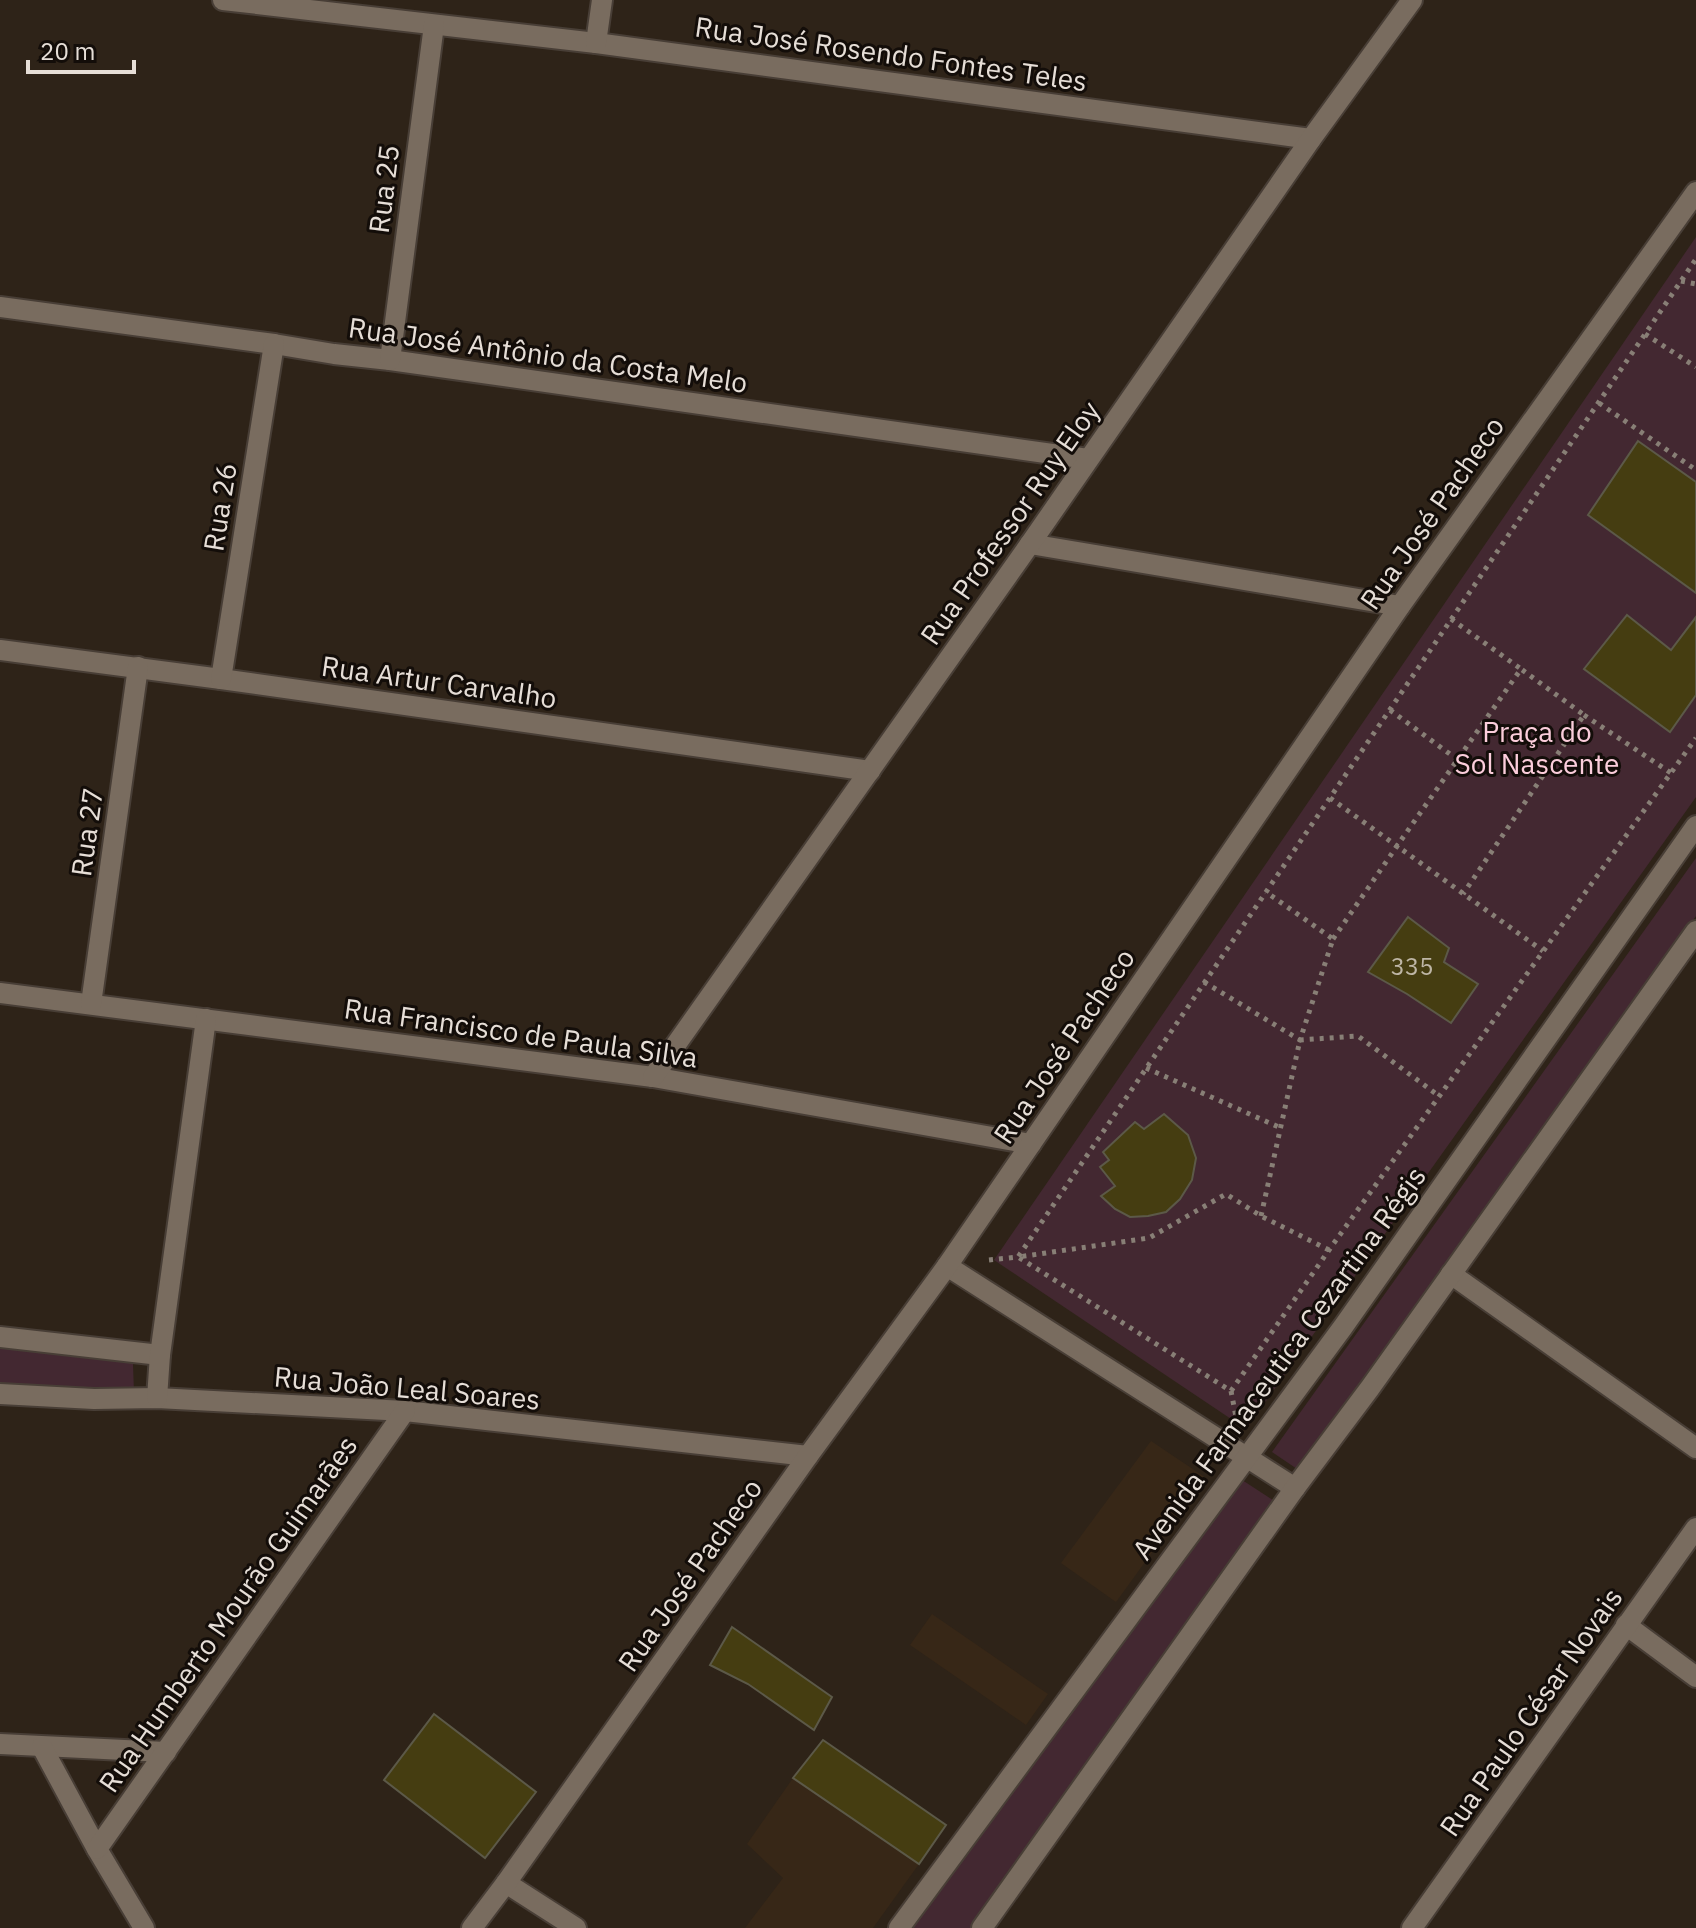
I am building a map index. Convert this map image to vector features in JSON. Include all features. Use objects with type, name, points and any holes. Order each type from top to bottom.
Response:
[{"type":"street","name":"Rua José Rosendo Fontes Teles","points":[[223,0],[596,43],[1311,139]]},
{"type":"street","points":[[596,43],[602,0]]},
{"type":"street","name":"Rua Professor Ruy Eloy","points":[[653,1077],[1030,544],[1311,139],[1412,0]]},
{"type":"street","name":"Rua 25","points":[[390,360],[434,25]]},
{"type":"street","name":"Rua José Pacheco","points":[[472,1928],[947,1266],[1400,606],[1696,192]]},
{"type":"street","name":"Rua José Antônio da Costa Melo","points":[[0,307],[1088,459]]},
{"type":"street","name":"Rua 26","points":[[221,679],[274,344]]},
{"type":"street","points":[[1030,544],[1400,606]]},
{"type":"street","name":"Rua Artur Carvalho","points":[[0,650],[870,771]]},
{"type":"street","name":"Rua 27","points":[[91,1004],[138,667]]},
{"type":"street","name":"Avenida Farmaceutica Cezartina Régis","points":[[899,1928],[1352,1315],[1696,826]]},
{"type":"street","points":[[982,1928],[1696,931]]},
{"type":"street","name":"Rua Francisco de Paula Silva","points":[[0,993],[653,1077],[1031,1144]]},
{"type":"street","points":[[157,1398],[160,1355],[206,1019]]},
{"type":"street","points":[[947,1266],[1295,1488]]},
{"type":"street","points":[[1451,1274],[1696,1448]]},
{"type":"street","points":[[0,1337],[160,1355]]},
{"type":"street","name":"Rua João Leal Soares","points":[[0,1394],[94,1399],[157,1398],[405,1411],[808,1456]]},
{"type":"street","name":"Rua Humberto Mourão Guimarães","points":[[97,1849],[405,1411]]},
{"type":"street","name":"Rua Paulo César Novais","points":[[1412,1928],[1696,1528]]},
{"type":"street","points":[[1626,1625],[1696,1677]]},
{"type":"street","points":[[0,1744],[166,1752]]},
{"type":"street","points":[[42,1747],[144,1928]]},
{"type":"street","points":[[506,1883],[576,1928]]},
{"type":"path","points":[[1018,1257],[1696,259]]},
{"type":"path","points":[[1681,281],[1696,284]]},
{"type":"path","points":[[1645,334],[1696,367]]},
{"type":"path","points":[[1599,403],[1696,470]]},
{"type":"path","points":[[1451,619],[1671,773]]},
{"type":"path","points":[[1261,1216],[1300,1040],[1333,939],[1521,669]]},
{"type":"path","points":[[1390,710],[1458,760]]},
{"type":"path","points":[[1463,894],[1584,715]]},
{"type":"path","points":[[1018,1257],[1231,1391],[1696,738]]},
{"type":"path","points":[[1330,798],[1543,951]]},
{"type":"path","points":[[1266,892],[1333,939]]},
{"type":"path","points":[[1204,982],[1300,1040],[1358,1036],[1439,1096]]},
{"type":"path","points":[[1146,1068],[1281,1128]]},
{"type":"path","points":[[1018,1257],[1149,1238],[1226,1194],[1261,1216],[1329,1250]]},
{"type":"shaded area","points":[[1151,1441],[1206,1478],[1116,1602],[1061,1563]]},
{"type":"shaded area","points":[[932,1614],[1048,1694],[1026,1725],[910,1645]]},
{"type":"shaded area","points":[[793,1778],[919,1864],[873,1928],[745,1928],[783,1878],[747,1844]]},
{"type":"green space","name":"Praça do Sol Nascente","points":[[1696,237],[1696,797],[1246,1429],[994,1260]]},
{"type":"green space","points":[[1696,858],[1696,916],[1303,1473],[1272,1452]]},
{"type":"green space","points":[[0,1332],[138,1344],[133,1365],[134,1392],[0,1383]]},
{"type":"green space","points":[[1236,1476],[1279,1504],[974,1928],[913,1928]]},
{"type":"building","points":[[1638,441],[1696,482],[1696,593],[1588,515]]},
{"type":"building","points":[[1627,615],[1671,650],[1696,617],[1696,695],[1670,732],[1584,669]]},
{"type":"building","points":[[1408,917],[1449,948],[1444,962],[1478,984],[1451,1023],[1368,972]]},
{"type":"building","points":[[1164,1114],[1188,1135],[1196,1158],[1192,1180],[1180,1199],[1166,1212],[1130,1217],[1101,1196],[1115,1186],[1100,1167],[1109,1160],[1103,1152],[1135,1122],[1144,1129]]},
{"type":"building","points":[[732,1627],[832,1697],[814,1730],[748,1684],[710,1665]]},
{"type":"building","points":[[434,1714],[536,1792],[485,1858],[384,1780]]},
{"type":"building","points":[[823,1740],[946,1825],[919,1864],[793,1778]]}]
